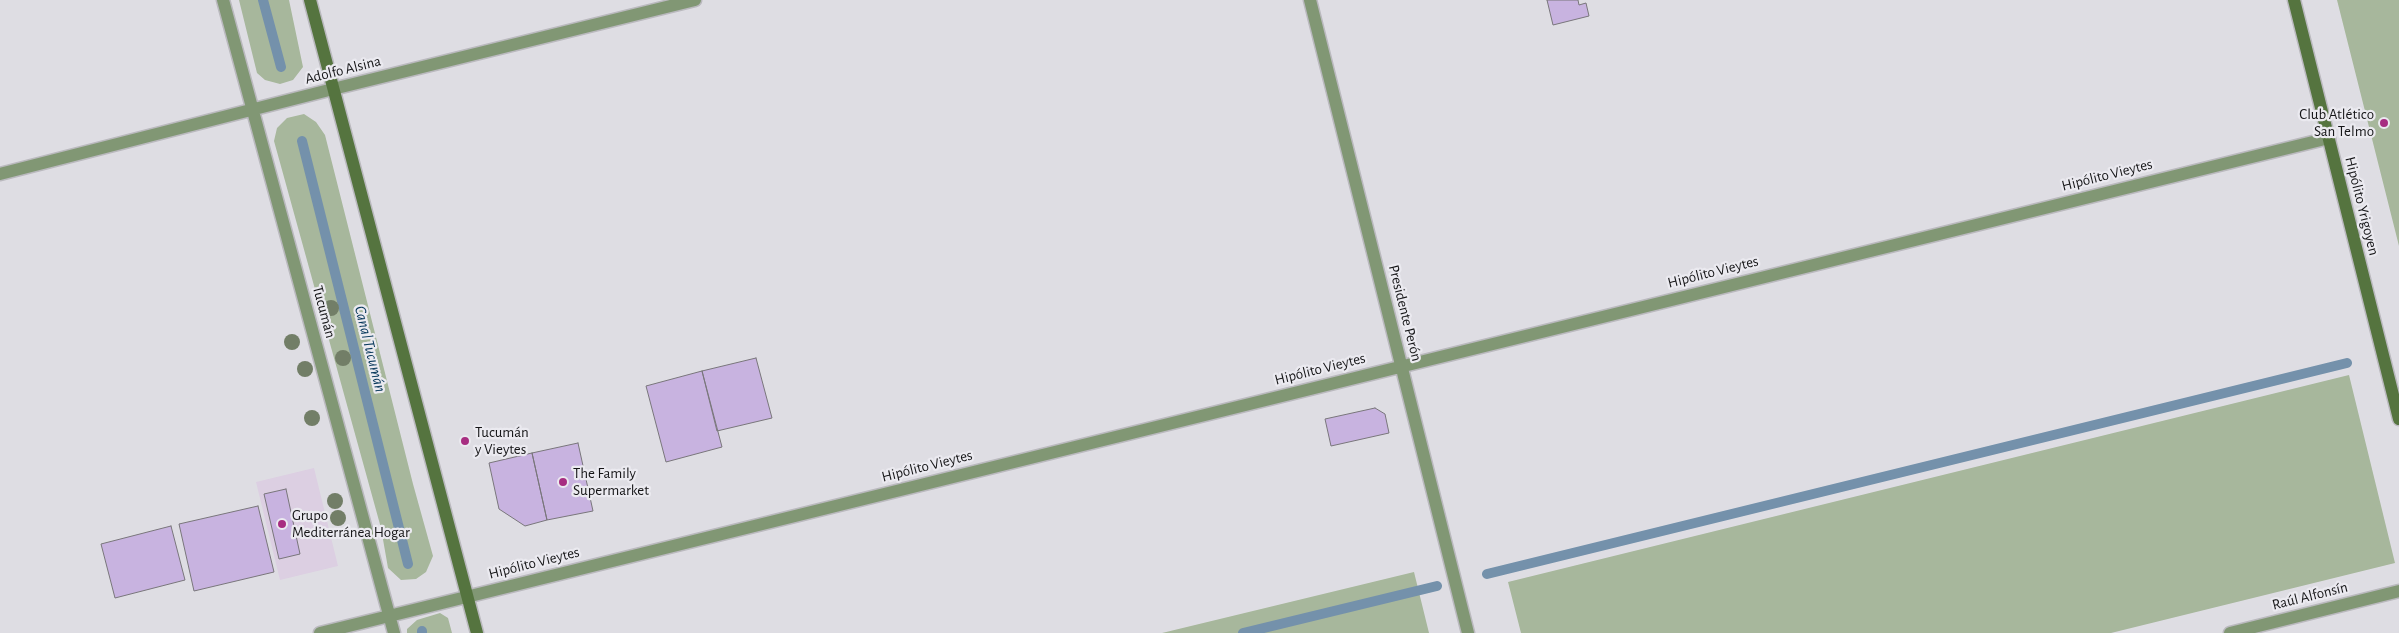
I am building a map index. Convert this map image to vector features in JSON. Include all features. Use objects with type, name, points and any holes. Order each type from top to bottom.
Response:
[{"type":"main road","points":[[310,0],[477,633]]},
{"type":"main road","name":"Hipólito Yrigoyen","points":[[2294,0],[2399,419]]},
{"type":"street","name":"Tucumán","points":[[223,0],[251,110],[394,633]]},
{"type":"street","name":"Adolfo Alsina","points":[[0,174],[332,89],[695,0]]},
{"type":"street","name":"Presidente Perón","points":[[1310,0],[1468,633]]},
{"type":"street","name":"Hipólito Vieytes","points":[[320,633],[2329,138]]},
{"type":"street","name":"Raúl Alfonsín","points":[[2230,633],[2399,591]]},
{"type":"shaded area","points":[[314,468],[338,566],[280,580],[256,482]]},
{"type":"green space","points":[[239,0],[289,0],[303,67],[293,80],[280,84],[265,80],[257,73]]},
{"type":"green space","name":"Club Atlético San Telmo","points":[[2337,0],[2399,0],[2399,246]]},
{"type":"green space","points":[[304,114],[316,122],[325,135],[433,556],[426,572],[416,579],[401,580],[388,568],[381,528],[274,141],[277,128],[287,118]]},
{"type":"green space","points":[[2349,375],[2395,563],[2111,633],[1521,633],[1508,582]]},
{"type":"green space","points":[[1414,572],[1429,633],[1162,633]]},
{"type":"green space","points":[[440,613],[448,618],[452,633],[407,633],[407,629],[417,620]]},
{"type":"building","points":[[1547,0],[1578,0],[1579,5],[1586,3],[1589,16],[1553,25]]},
{"type":"building","points":[[756,358],[772,418],[717,431],[702,371]]},
{"type":"building","points":[[702,371],[722,447],[666,462],[646,386]]},
{"type":"building","points":[[1375,408],[1385,414],[1389,433],[1331,446],[1325,419]]},
{"type":"building","name":"The Family Supermarket","points":[[578,443],[593,511],[547,520],[532,453]]},
{"type":"building","points":[[532,453],[547,520],[525,526],[499,509],[489,463]]},
{"type":"building","name":"Grupo Mediterránea Hogar","points":[[286,489],[300,554],[279,559],[264,494]]},
{"type":"building","points":[[258,506],[274,572],[194,591],[179,524]]},
{"type":"building","points":[[171,526],[185,580],[115,598],[101,544]]},
{"type":"waterway","name":"Canal Tucumán","points":[[263,0],[281,67]]},
{"type":"waterway","name":"Canal Tucumán","points":[[302,141],[408,564]]},
{"type":"waterway","points":[[1487,574],[2347,363]]},
{"type":"waterway","points":[[1243,633],[1437,586]]},
{"type":"place","name":"Club Atlético San Telmo","points":[[2384,123]]},
{"type":"place","name":"Tucumán y Vieytes","points":[[465,441]]},
{"type":"place","name":"The Family Supermarket","points":[[563,482]]},
{"type":"place","name":"Grupo Mediterránea Hogar","points":[[282,524]]}]
